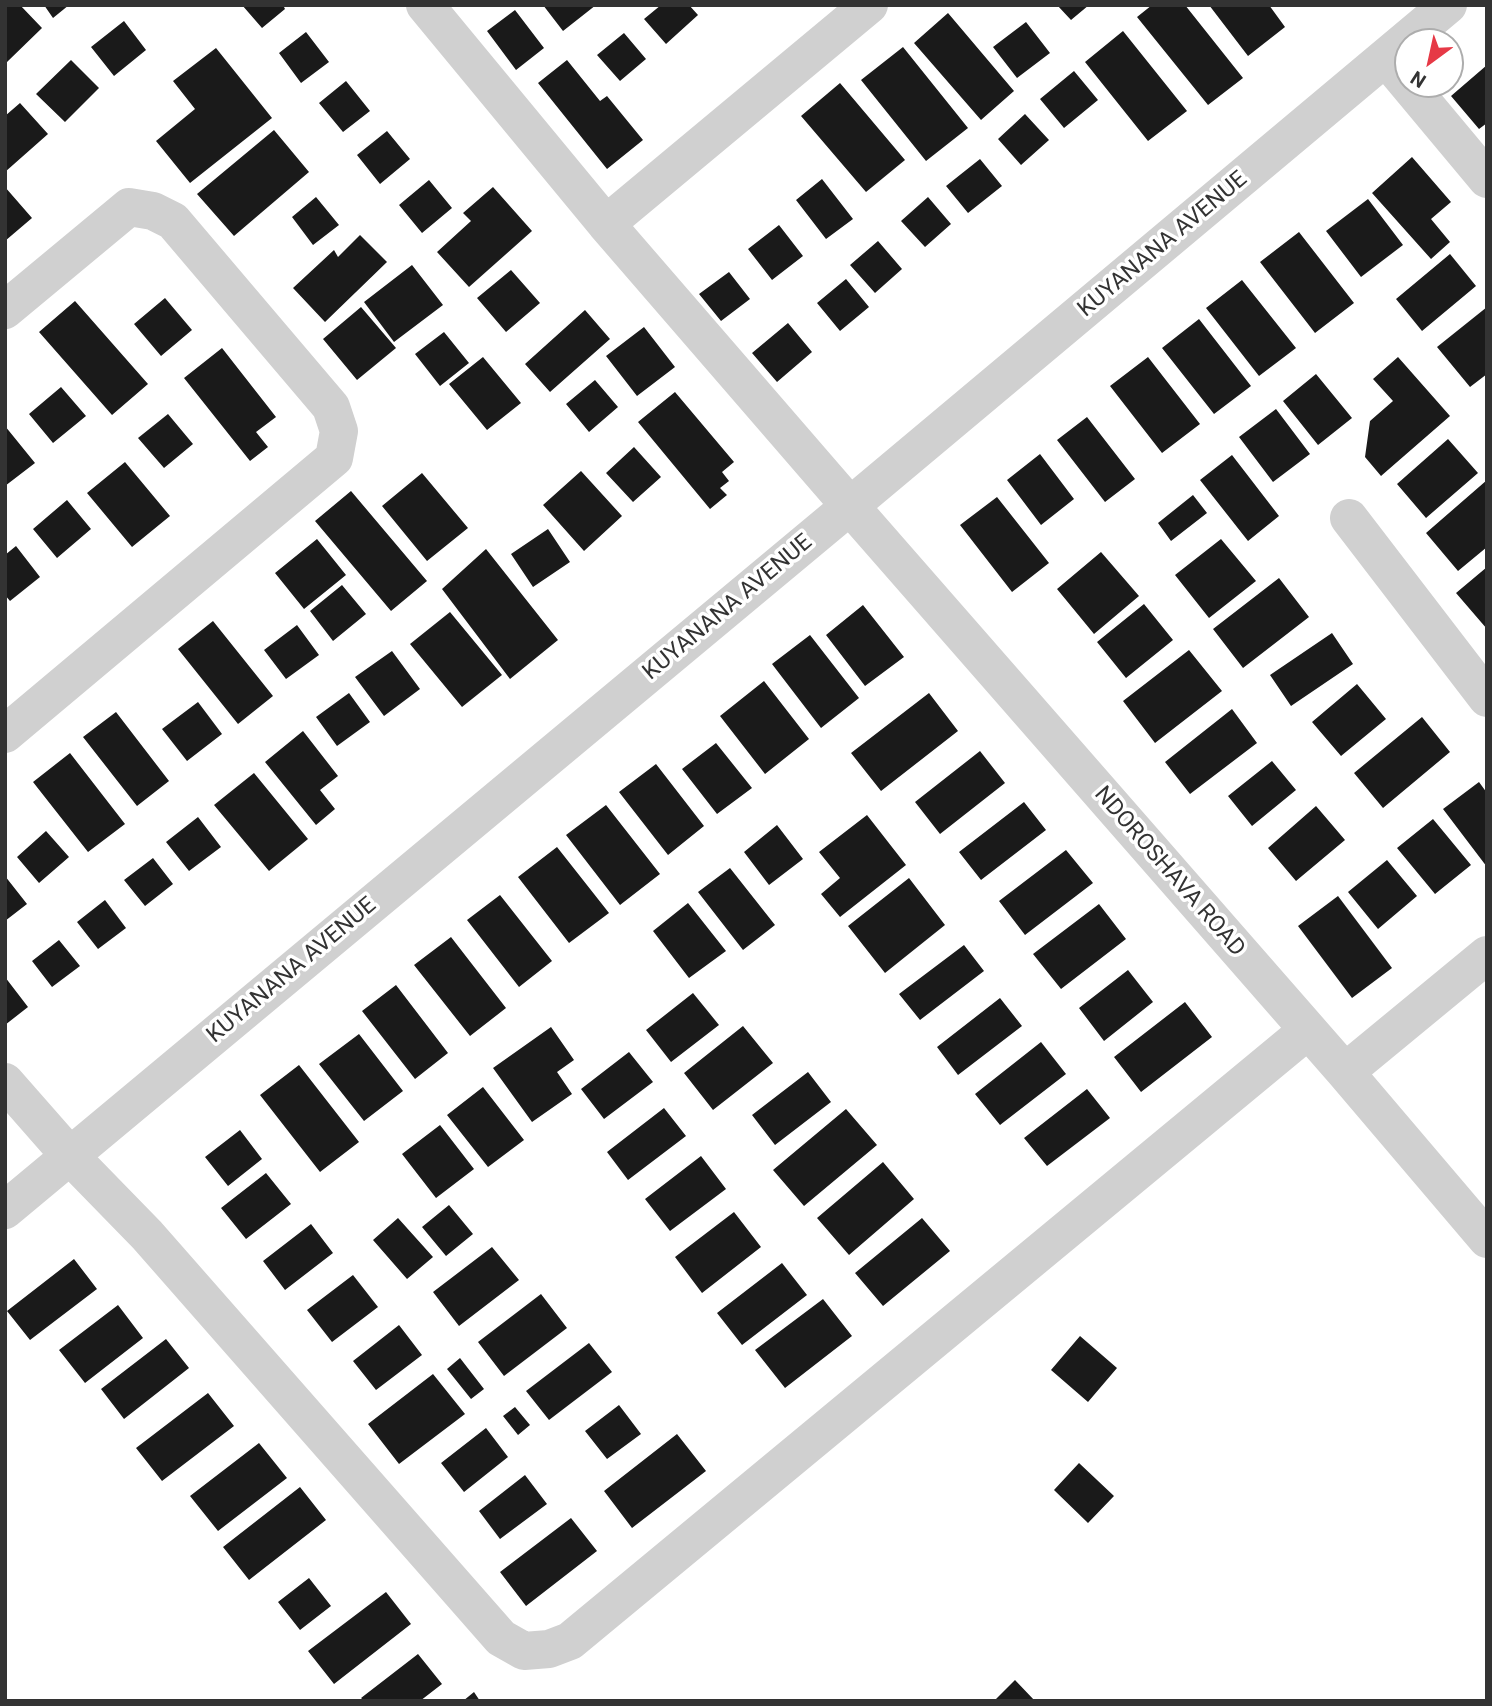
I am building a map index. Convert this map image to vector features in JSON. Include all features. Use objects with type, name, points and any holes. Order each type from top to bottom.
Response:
[{"type":"street","name":"NDOROSHAVA ROAD","points":[[425,5],[606,223],[1345,1072],[1487,1239]]},
{"type":"street","points":[[606,223],[869,5]]},
{"type":"street","name":"KUYANANA AVENUE","points":[[5,1210],[1448,5]]},
{"type":"street","points":[[1386,58],[1487,179]]},
{"type":"street","points":[[5,310],[129,207],[153,211],[173,221],[331,407],[339,431],[334,458],[5,734]]},
{"type":"street","points":[[1349,518],[1487,698]]},
{"type":"street","points":[[1345,1072],[1487,955]]},
{"type":"street","points":[[5,1082],[70,1156],[148,1235],[502,1638],[524,1651],[549,1649],[570,1641],[1307,1031]]},
{"type":"building","points":[[9,5],[20,5],[42,28],[7,62],[5,9]]},
{"type":"building","points":[[44,5],[69,5],[53,18]]},
{"type":"building","points":[[242,5],[283,5],[285,9],[262,28]]},
{"type":"building","points":[[543,5],[596,5],[563,31]]},
{"type":"building","points":[[661,5],[689,5],[698,15],[666,44],[644,19]]},
{"type":"building","points":[[1057,5],[1089,5],[1071,20]]},
{"type":"building","points":[[1152,5],[1185,5],[1243,78],[1208,105],[1137,17]]},
{"type":"building","points":[[1209,5],[1269,5],[1285,27],[1248,56]]},
{"type":"building","points":[[515,10],[544,48],[516,70],[487,31]]},
{"type":"building","points":[[948,13],[1014,91],[981,120],[914,43]]},
{"type":"building","points":[[124,21],[146,50],[114,76],[91,47]]},
{"type":"building","points":[[1026,22],[1050,53],[1017,78],[993,47]]},
{"type":"building","points":[[1123,31],[1187,111],[1148,141],[1085,62]]},
{"type":"building","points":[[306,32],[329,62],[301,83],[279,53]]},
{"type":"building","points":[[624,33],[646,59],[620,81],[597,55]]},
{"type":"building","points":[[903,47],[968,128],[926,161],[861,80]]},
{"type":"building","points":[[216,48],[272,118],[190,183],[156,141],[195,109],[173,81]]},
{"type":"building","points":[[71,60],[99,88],[65,122],[36,94]]},
{"type":"building","points":[[567,60],[600,101],[607,96],[643,140],[607,169],[538,83]]},
{"type":"building","points":[[1487,65],[1487,123],[1479,129],[1453,98],[1464,98],[1464,85]]},
{"type":"building","points":[[1074,71],[1098,100],[1064,128],[1040,99]]},
{"type":"building","points":[[346,81],[370,111],[343,132],[319,103]]},
{"type":"building","points":[[840,83],[905,160],[866,192],[801,116]]},
{"type":"building","points":[[20,103],[48,134],[5,172],[5,116]]},
{"type":"building","points":[[1025,114],[1049,140],[1021,165],[998,139]]},
{"type":"building","points":[[274,130],[309,172],[234,236],[197,194]]},
{"type":"building","points":[[387,131],[410,159],[380,184],[357,155]]},
{"type":"building","points":[[1412,157],[1451,202],[1431,219],[1450,242],[1431,259],[1372,193]]},
{"type":"building","points":[[980,159],[1002,186],[968,213],[946,186]]},
{"type":"building","points":[[822,179],[853,219],[826,239],[796,200]]},
{"type":"building","points":[[429,180],[452,208],[422,233],[399,205]]},
{"type":"building","points":[[5,187],[32,218],[5,241]]},
{"type":"building","points":[[493,187],[532,231],[469,287],[437,252],[471,221],[463,213]]},
{"type":"building","points":[[316,197],[339,225],[313,245],[292,217]]},
{"type":"building","points":[[928,197],[951,224],[925,247],[901,221]]},
{"type":"building","points":[[1368,199],[1403,245],[1361,277],[1326,231]]},
{"type":"building","points":[[779,225],[803,256],[772,280],[748,249]]},
{"type":"building","points":[[1299,232],[1354,303],[1315,333],[1260,262]]},
{"type":"building","points":[[360,235],[387,262],[325,322],[293,288],[334,250],[338,257]]},
{"type":"building","points":[[878,241],[902,269],[875,293],[850,265]]},
{"type":"building","points":[[1450,254],[1476,286],[1422,331],[1396,299]]},
{"type":"building","points":[[412,265],[443,305],[394,342],[364,302]]},
{"type":"building","points":[[511,270],[540,303],[506,332],[477,298]]},
{"type":"building","points":[[729,272],[750,299],[721,321],[699,294]]},
{"type":"building","points":[[846,279],[869,307],[840,331],[817,303]]},
{"type":"building","points":[[1242,280],[1296,348],[1259,376],[1206,308]]},
{"type":"building","points":[[165,298],[192,330],[161,356],[134,324]]},
{"type":"building","points":[[75,301],[148,384],[112,415],[39,332]]},
{"type":"building","points":[[361,307],[396,348],[357,380],[323,339]]},
{"type":"building","points":[[1487,307],[1487,374],[1470,387],[1437,347]]},
{"type":"building","points":[[585,310],[610,339],[550,392],[525,364]]},
{"type":"building","points":[[1199,319],[1251,386],[1214,414],[1162,348]]},
{"type":"building","points":[[788,323],[812,352],[777,382],[752,353]]},
{"type":"building","points":[[644,327],[675,367],[637,396],[606,356]]},
{"type":"building","points":[[444,332],[469,363],[440,386],[415,354]]},
{"type":"building","points":[[222,348],[276,417],[256,432],[268,447],[250,461],[184,378]]},
{"type":"building","points":[[483,357],[521,403],[487,430],[449,384]]},
{"type":"building","points":[[1148,357],[1200,424],[1162,453],[1110,386]]},
{"type":"building","points":[[1398,357],[1450,416],[1381,476],[1365,457],[1370,421],[1393,401],[1373,379]]},
{"type":"building","points":[[1316,374],[1352,418],[1318,445],[1283,401]]},
{"type":"building","points":[[595,380],[618,407],[589,432],[566,404]]},
{"type":"building","points":[[61,387],[86,416],[53,443],[29,414]]},
{"type":"building","points":[[675,392],[734,462],[722,472],[729,481],[720,488],[727,495],[710,509],[638,422]]},
{"type":"building","points":[[1276,409],[1310,454],[1273,482],[1239,437]]},
{"type":"building","points":[[168,414],[193,444],[164,468],[138,438]]},
{"type":"building","points":[[1087,417],[1135,479],[1105,502],[1057,440]]},
{"type":"building","points":[[5,426],[35,463],[5,486]]},
{"type":"building","points":[[1448,439],[1478,473],[1426,518],[1397,484]]},
{"type":"building","points":[[634,447],[661,477],[633,502],[606,473]]},
{"type":"building","points":[[1040,454],[1074,499],[1041,525],[1007,480]]},
{"type":"building","points":[[1232,455],[1279,516],[1248,541],[1200,480]]},
{"type":"building","points":[[125,462],[170,516],[132,547],[87,493]]},
{"type":"building","points":[[581,471],[622,516],[584,551],[543,505]]},
{"type":"building","points":[[422,473],[468,528],[427,561],[382,506]]},
{"type":"building","points":[[1487,480],[1487,547],[1458,571],[1426,533]]},
{"type":"building","points":[[351,491],[427,581],[391,611],[315,521]]},
{"type":"building","points":[[1193,495],[1207,513],[1171,541],[1158,523]]},
{"type":"building","points":[[997,497],[1049,563],[1012,592],[960,525]]},
{"type":"building","points":[[67,500],[91,529],[57,558],[33,529]]},
{"type":"building","points":[[548,529],[570,562],[533,587],[511,554]]},
{"type":"building","points":[[317,539],[346,575],[304,609],[275,573]]},
{"type":"building","points":[[1221,539],[1256,581],[1209,618],[1175,575]]},
{"type":"building","points":[[16,546],[40,577],[10,601],[5,595],[5,555]]},
{"type":"building","points":[[486,549],[558,640],[510,679],[442,589]]},
{"type":"building","points":[[1101,552],[1139,596],[1094,634],[1057,589]]},
{"type":"building","points":[[1487,567],[1487,629],[1456,593]]},
{"type":"building","points":[[1279,578],[1309,617],[1243,668],[1213,629]]},
{"type":"building","points":[[342,585],[366,614],[333,641],[310,611]]},
{"type":"building","points":[[1144,604],[1173,640],[1126,678],[1097,642]]},
{"type":"building","points":[[863,605],[904,657],[865,686],[826,635]]},
{"type":"building","points":[[450,612],[502,675],[462,707],[410,644]]},
{"type":"building","points":[[213,621],[273,696],[238,724],[178,649]]},
{"type":"building","points":[[297,625],[319,655],[286,679],[264,650]]},
{"type":"building","points":[[1332,633],[1353,664],[1291,706],[1270,675]]},
{"type":"building","points":[[810,635],[859,698],[821,728],[772,664]]},
{"type":"building","points":[[1189,650],[1222,691],[1155,743],[1123,701]]},
{"type":"building","points":[[392,651],[420,689],[384,716],[355,677]]},
{"type":"building","points":[[764,681],[809,739],[765,774],[720,716]]},
{"type":"building","points":[[1357,684],[1386,719],[1341,756],[1312,722]]},
{"type":"building","points":[[349,693],[370,722],[337,746],[316,717]]},
{"type":"building","points":[[929,693],[958,731],[881,791],[851,753]]},
{"type":"building","points":[[198,702],[222,734],[187,761],[162,729]]},
{"type":"building","points":[[1232,709],[1257,743],[1190,794],[1165,762]]},
{"type":"building","points":[[116,712],[169,781],[137,806],[83,737]]},
{"type":"building","points":[[1422,717],[1450,752],[1383,808],[1354,773]]},
{"type":"building","points":[[303,731],[338,776],[320,790],[335,809],[316,825],[265,762]]},
{"type":"building","points":[[716,743],[752,788],[717,814],[682,769]]},
{"type":"building","points":[[980,751],[1005,783],[940,834],[915,802]]},
{"type":"building","points":[[70,753],[125,824],[88,852],[33,782]]},
{"type":"building","points":[[1272,761],[1296,790],[1252,826],[1228,796]]},
{"type":"building","points":[[656,764],[704,826],[668,855],[619,792]]},
{"type":"building","points":[[254,773],[308,839],[269,871],[214,805]]},
{"type":"building","points":[[1479,782],[1487,793],[1487,867],[1443,809]]},
{"type":"building","points":[[1024,802],[1046,830],[981,880],[959,852]]},
{"type":"building","points":[[606,805],[660,874],[620,905],[566,835]]},
{"type":"building","points":[[1316,806],[1345,840],[1296,881],[1268,848]]},
{"type":"building","points":[[867,815],[906,865],[840,917],[821,894],[840,878],[819,852]]},
{"type":"building","points":[[198,817],[221,847],[189,871],[166,842]]},
{"type":"building","points":[[1433,819],[1471,865],[1435,894],[1397,848]]},
{"type":"building","points":[[777,825],[803,859],[769,885],[744,852]]},
{"type":"building","points":[[46,831],[69,857],[39,883],[17,857]]},
{"type":"building","points":[[557,847],[609,913],[569,943],[518,877]]},
{"type":"building","points":[[1066,850],[1093,883],[1025,935],[999,901]]},
{"type":"building","points":[[153,858],[173,884],[145,906],[124,880]]},
{"type":"building","points":[[1387,860],[1417,896],[1378,929],[1348,892]]},
{"type":"building","points":[[730,868],[775,925],[743,950],[698,892]]},
{"type":"building","points":[[5,876],[27,904],[5,921]]},
{"type":"building","points":[[909,878],[945,925],[885,973],[848,926]]},
{"type":"building","points":[[500,895],[552,961],[519,987],[467,920]]},
{"type":"building","points":[[1338,896],[1392,968],[1352,998],[1298,926]]},
{"type":"building","points":[[105,900],[126,928],[98,949],[77,922]]},
{"type":"building","points":[[688,903],[726,951],[689,978],[653,931]]},
{"type":"building","points":[[1099,904],[1126,939],[1061,989],[1033,954]]},
{"type":"building","points":[[451,937],[506,1008],[470,1036],[414,965]]},
{"type":"building","points":[[59,940],[80,966],[52,987],[32,961]]},
{"type":"building","points":[[964,945],[984,971],[920,1020],[899,994]]},
{"type":"building","points":[[1128,970],[1153,1002],[1104,1041],[1079,1008]]},
{"type":"building","points":[[5,977],[28,1007],[5,1025]]},
{"type":"building","points":[[396,985],[448,1053],[415,1079],[362,1011]]},
{"type":"building","points":[[693,993],[719,1025],[671,1062],[646,1030]]},
{"type":"building","points":[[1000,998],[1022,1026],[958,1075],[937,1047]]},
{"type":"building","points":[[1185,1002],[1212,1037],[1141,1092],[1114,1057]]},
{"type":"building","points":[[743,1026],[773,1063],[713,1110],[684,1073]]},
{"type":"building","points":[[551,1027],[574,1060],[557,1072],[572,1094],[532,1122],[493,1068]]},
{"type":"building","points":[[359,1034],[403,1091],[364,1121],[319,1064]]},
{"type":"building","points":[[1041,1042],[1066,1074],[1000,1125],[975,1094]]},
{"type":"building","points":[[629,1052],[653,1082],[604,1119],[581,1089]]},
{"type":"building","points":[[299,1065],[359,1142],[320,1172],[260,1095]]},
{"type":"building","points":[[808,1072],[831,1102],[775,1145],[752,1115]]},
{"type":"building","points":[[483,1087],[524,1140],[488,1167],[447,1115]]},
{"type":"building","points":[[1087,1089],[1110,1118],[1047,1166],[1024,1138]]},
{"type":"building","points":[[664,1108],[686,1136],[628,1180],[607,1152]]},
{"type":"building","points":[[846,1109],[877,1145],[804,1206],[773,1170]]},
{"type":"building","points":[[440,1125],[474,1169],[436,1198],[402,1154]]},
{"type":"building","points":[[240,1130],[262,1159],[228,1186],[205,1157]]},
{"type":"building","points":[[701,1156],[726,1189],[670,1231],[645,1199]]},
{"type":"building","points":[[883,1162],[914,1199],[849,1255],[817,1218]]},
{"type":"building","points":[[266,1173],[291,1204],[246,1239],[221,1208]]},
{"type":"building","points":[[449,1205],[473,1234],[446,1256],[422,1227]]},
{"type":"building","points":[[734,1212],[761,1247],[702,1293],[675,1257]]},
{"type":"building","points":[[398,1218],[433,1257],[407,1279],[373,1240]]},
{"type":"building","points":[[922,1218],[950,1251],[883,1306],[855,1273]]},
{"type":"building","points":[[311,1224],[333,1253],[285,1290],[263,1261]]},
{"type":"building","points":[[492,1247],[519,1280],[459,1326],[433,1292]]},
{"type":"building","points":[[74,1259],[97,1289],[30,1340],[7,1311]]},
{"type":"building","points":[[782,1263],[807,1295],[742,1345],[717,1313]]},
{"type":"building","points":[[353,1275],[378,1307],[332,1342],[307,1310]]},
{"type":"building","points":[[541,1294],[567,1328],[504,1376],[478,1342]]},
{"type":"building","points":[[823,1299],[852,1336],[785,1388],[755,1350]]},
{"type":"building","points":[[118,1305],[143,1338],[85,1383],[59,1350]]},
{"type":"building","points":[[399,1325],[422,1355],[376,1390],[353,1361]]},
{"type":"building","points":[[1080,1336],[1117,1368],[1088,1402],[1051,1370]]},
{"type":"building","points":[[166,1339],[189,1368],[124,1419],[101,1389]]},
{"type":"building","points":[[589,1343],[612,1372],[549,1420],[526,1391]]},
{"type":"building","points":[[460,1358],[484,1389],[471,1399],[447,1369]]},
{"type":"building","points":[[433,1374],[465,1414],[399,1464],[368,1424]]},
{"type":"building","points":[[208,1393],[234,1426],[162,1481],[136,1448]]},
{"type":"building","points":[[619,1405],[641,1434],[607,1459],[585,1431]]},
{"type":"building","points":[[515,1407],[530,1425],[518,1435],[503,1416]]},
{"type":"building","points":[[486,1428],[508,1457],[464,1492],[441,1463]]},
{"type":"building","points":[[677,1434],[706,1471],[632,1528],[604,1491]]},
{"type":"building","points":[[259,1443],[287,1478],[218,1531],[190,1496]]},
{"type":"building","points":[[1079,1463],[1114,1496],[1088,1523],[1054,1490]]},
{"type":"building","points":[[525,1475],[547,1504],[500,1539],[479,1511]]},
{"type":"building","points":[[300,1487],[326,1520],[249,1580],[223,1547]]},
{"type":"building","points":[[571,1518],[597,1551],[526,1606],[500,1572]]},
{"type":"building","points":[[309,1578],[331,1606],[300,1630],[278,1602]]},
{"type":"building","points":[[386,1592],[411,1624],[334,1684],[308,1651]]},
{"type":"building","points":[[418,1654],[442,1684],[420,1701],[364,1701],[361,1698]]},
{"type":"building","points":[[1015,1680],[1035,1701],[994,1701]]},
{"type":"building","points":[[474,1692],[480,1701],[463,1701]]}]
